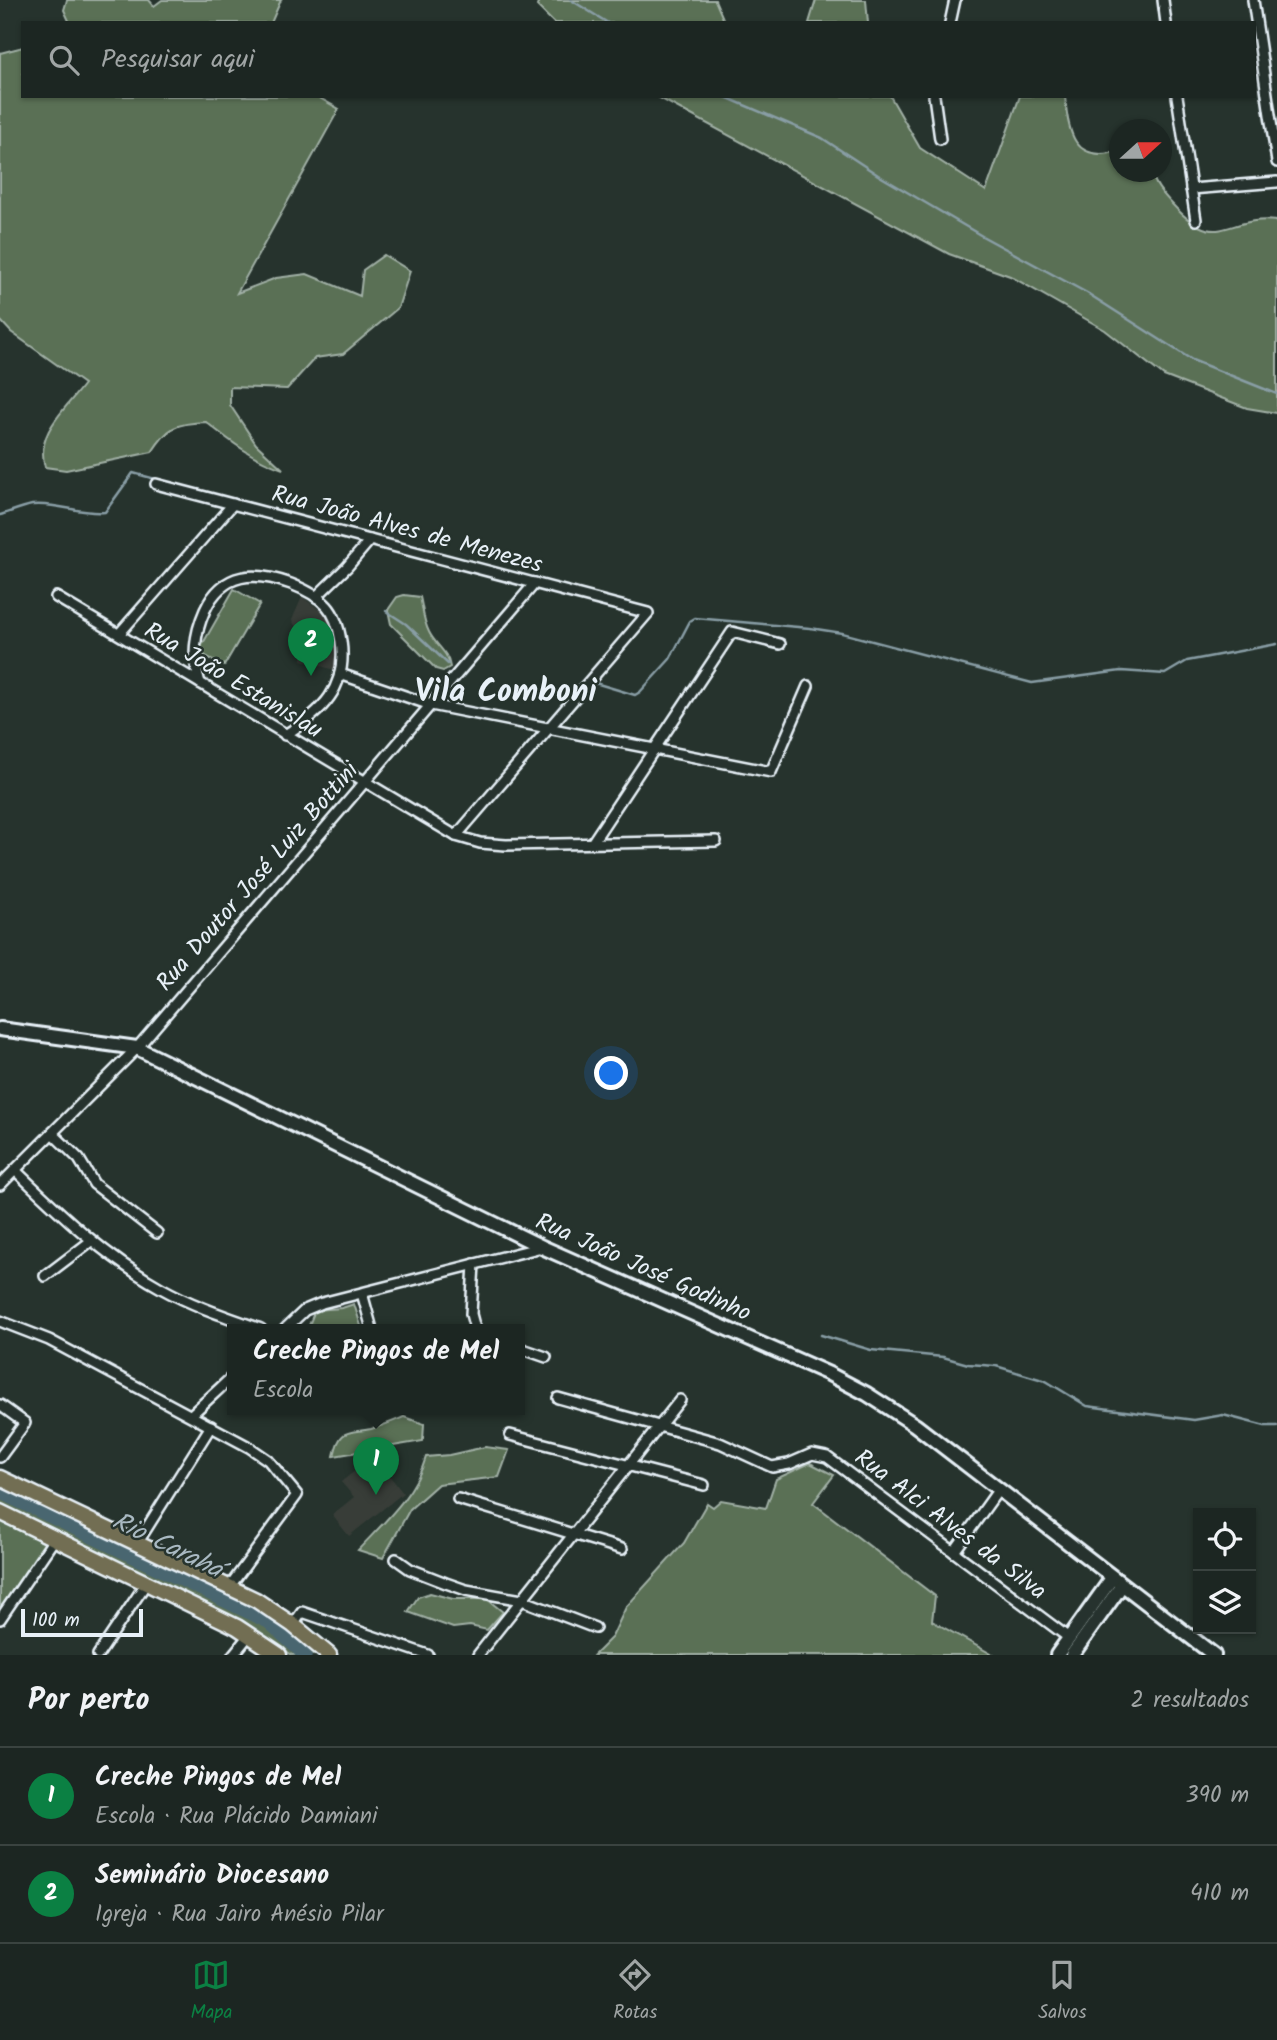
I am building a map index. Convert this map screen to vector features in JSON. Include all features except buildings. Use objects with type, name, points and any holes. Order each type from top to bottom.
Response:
[{"type":"main road","points":[[0,1478],[256,1600],[293,1625],[329,1655]]},
{"type":"main road","points":[[0,1512],[250,1634],[279,1655]]},
{"type":"street","points":[[950,21],[955,0]]},
{"type":"street","points":[[1163,0],[1166,21]]},
{"type":"street","points":[[1254,0],[1277,162]]},
{"type":"street","points":[[934,98],[940,139]]},
{"type":"street","points":[[1177,98],[1196,220]]},
{"type":"street","points":[[1191,189],[1277,182]]},
{"type":"street","name":"Rua João Alves de Menezes","points":[[156,484],[648,613],[549,728]]},
{"type":"street","points":[[119,634],[233,504]]},
{"type":"street","points":[[317,597],[348,567],[370,540]]},
{"type":"street","points":[[200,683],[194,659],[196,635],[207,606],[225,584],[245,576],[257,575],[288,583],[317,597],[327,606],[338,626],[342,650],[340,674],[325,705],[285,734]]},
{"type":"street","name":"Rua Doutor José Luiz Bottini","points":[[0,1185],[137,1048],[535,583]]},
{"type":"street","name":"Rua João Estanislau","points":[[56,597],[456,836],[469,841],[494,844],[716,841]]},
{"type":"street","points":[[592,843],[732,632],[780,644]]},
{"type":"street","points":[[340,674],[431,705],[771,772],[808,686]]},
{"type":"street","points":[[456,836],[549,728]]},
{"type":"street","name":"Rua João José Godinho","points":[[0,1029],[137,1048],[541,1247],[849,1384],[915,1425],[1214,1655]]},
{"type":"street","points":[[52,1133],[79,1159],[94,1184],[157,1233]]},
{"type":"street","points":[[15,1170],[91,1241],[133,1272],[163,1289],[248,1324]]},
{"type":"street","points":[[46,1276],[91,1241]]},
{"type":"street","points":[[291,1324],[312,1306],[541,1247]]},
{"type":"street","points":[[474,1264],[471,1314],[474,1324]]},
{"type":"street","points":[[362,1293],[371,1324]]},
{"type":"street","points":[[0,1321],[43,1337],[191,1415],[268,1460],[297,1495],[230,1587]]},
{"type":"street","points":[[525,1350],[546,1357]]},
{"type":"street","points":[[191,1415],[227,1382]]},
{"type":"street","points":[[558,1398],[659,1426]]},
{"type":"street","points":[[478,1655],[680,1400]]},
{"type":"street","points":[[0,1405],[25,1423],[0,1458]]},
{"type":"street","points":[[138,1542],[211,1426]]},
{"type":"street","name":"Rua Alci Alves da Silva","points":[[659,1426],[726,1445],[772,1467],[819,1454],[827,1457],[1069,1638]]},
{"type":"street","points":[[510,1435],[704,1485]]},
{"type":"street","points":[[954,1552],[999,1489]]},
{"type":"street","points":[[458,1499],[622,1549]]},
{"type":"street","points":[[0,1619],[55,1538]]},
{"type":"street","points":[[396,1559],[410,1569],[466,1590],[522,1600],[595,1628]]},
{"type":"street","points":[[98,1655],[147,1582]]},
{"type":"street","points":[[1057,1655],[1117,1582]]},
{"type":"street","points":[[1072,1655],[1117,1582]]},
{"type":"street","points":[[293,1625],[302,1612],[428,1655]]},
{"type":"street","points":[[233,1655],[250,1634]]},
{"type":"shaded area","points":[[302,597],[331,618],[336,632],[338,655],[334,670],[302,660],[302,638],[292,620]]},
{"type":"shaded area","points":[[374,1456],[403,1493],[349,1536],[332,1515],[354,1497],[341,1482]]},
{"type":"green space","points":[[67,0],[149,0],[154,6],[162,0],[281,0],[272,21],[69,21],[64,10]]},
{"type":"green space","points":[[539,0],[715,0],[724,21],[552,21],[537,6]]},
{"type":"green space","points":[[816,0],[866,0],[868,21],[810,21]]},
{"type":"green space","points":[[21,48],[21,98],[320,98],[339,109],[237,293],[276,278],[307,274],[360,296],[363,270],[384,255],[410,271],[398,308],[343,354],[315,358],[287,389],[230,387],[230,405],[256,444],[283,469],[252,455],[206,422],[174,428],[152,452],[66,470],[45,467],[44,443],[48,433],[84,384],[11,332],[0,320],[0,53]]},
{"type":"green space","points":[[660,98],[891,98],[920,148],[986,191],[1019,98],[1065,98],[1068,122],[1076,142],[1092,153],[1109,153],[1109,182],[1156,182],[1165,197],[1188,219],[1212,230],[1260,220],[1277,221],[1277,413],[1247,408],[1164,376],[1105,330],[1010,276],[949,254]]},
{"type":"green space","points":[[234,589],[260,604],[224,666],[198,652]]},
{"type":"green space","points":[[397,597],[420,597],[427,628],[447,657],[450,667],[443,671],[436,669],[391,624],[388,610]]},
{"type":"green space","points":[[354,1304],[360,1324],[310,1324],[315,1310],[342,1308]]},
{"type":"green space","points":[[404,1417],[424,1424],[423,1441],[334,1456],[342,1436]]},
{"type":"green space","points":[[485,1447],[509,1450],[499,1477],[438,1484],[410,1509],[383,1558],[358,1550],[407,1496],[426,1457]]},
{"type":"green space","points":[[810,1463],[834,1475],[813,1503],[935,1596],[932,1621],[993,1655],[594,1655],[612,1637],[626,1607],[684,1543],[707,1503],[713,1507],[721,1500],[766,1508],[776,1479]]},
{"type":"green space","points":[[0,1482],[266,1612],[321,1655],[292,1655],[243,1621],[0,1505]]},
{"type":"green space","points":[[0,1512],[55,1538],[6,1610],[0,1606]]},
{"type":"green space","points":[[430,1593],[453,1599],[487,1599],[503,1612],[487,1630],[470,1626],[453,1628],[408,1612],[418,1597]]},
{"type":"waterway","points":[[571,0],[605,21]]},
{"type":"waterway","points":[[728,98],[822,138],[878,175],[982,236],[1087,293],[1192,360],[1277,394]]},
{"type":"waterway","points":[[0,515],[28,506],[41,505],[105,512],[133,473],[159,480]]},
{"type":"waterway","points":[[386,611],[406,624],[448,664]]},
{"type":"waterway","points":[[595,683],[635,695],[640,692],[670,659],[690,621],[695,618],[842,633],[1032,683],[1121,671],[1165,674],[1187,661],[1277,644]]},
{"type":"waterway","points":[[821,1335],[871,1350],[943,1357],[968,1364],[996,1366],[1046,1381],[1087,1406],[1194,1420],[1223,1415],[1265,1426],[1277,1426]]},
{"type":"waterway","name":"Rio Carahá","points":[[0,1492],[269,1622],[305,1655]]},
{"type":"place","name":"Seminário Diocesano","points":[[311,676]]},
{"type":"place","name":"Creche Pingos de Mel","points":[[376,1495]]},
{"type":"district","name":"Vila Comboni","points":[[506,692]]}]
